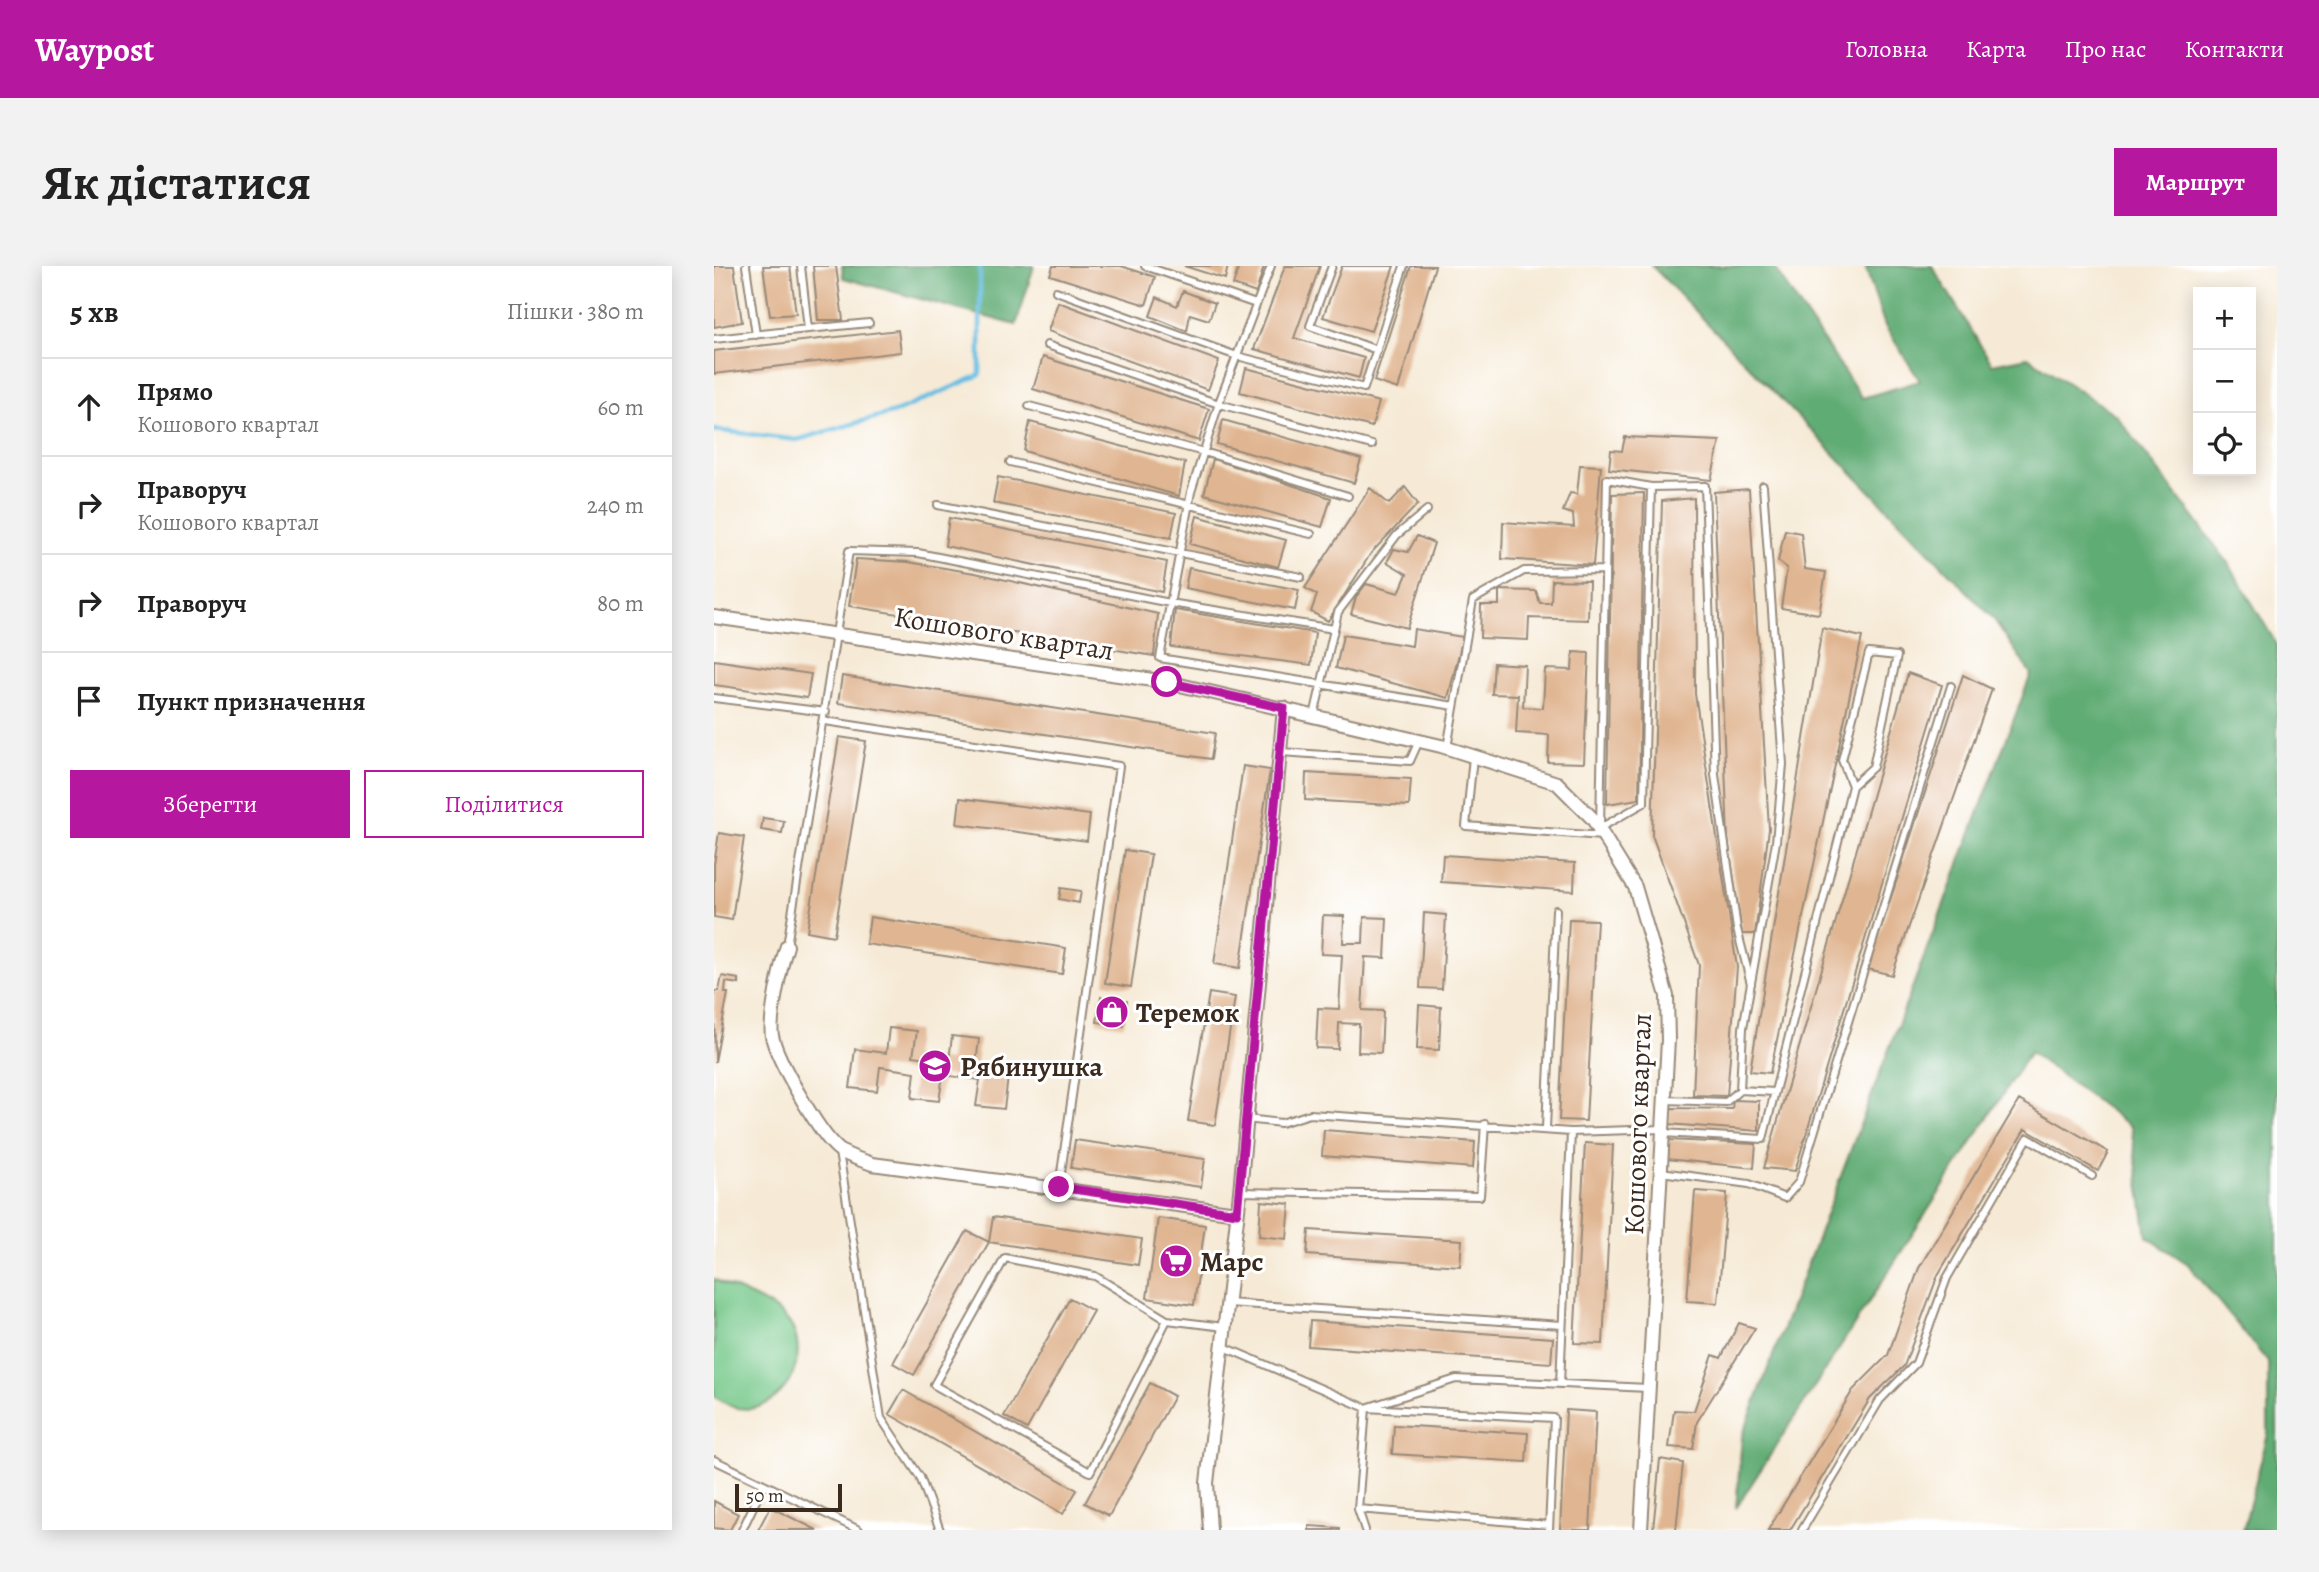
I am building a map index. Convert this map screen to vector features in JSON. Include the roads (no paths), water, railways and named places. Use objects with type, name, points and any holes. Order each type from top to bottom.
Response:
[{"type":"street","name":"Кошового квартал","points":[[714,617],[1167,682],[1447,748],[1557,783],[1602,832],[1635,887],[1667,996],[1665,1100],[1641,1530]]},
{"type":"street","points":[[1210,1530],[1207,1483],[1240,1192],[1284,708]]},
{"type":"street","points":[[787,946],[781,964],[772,1035],[782,1062],[811,1112],[838,1150],[872,1164],[1237,1213]]},
{"type":"lane","points":[[746,266],[756,334]]},
{"type":"lane","points":[[801,266],[808,329]]},
{"type":"lane","points":[[1145,266],[1256,304]]},
{"type":"lane","points":[[1271,266],[1219,404],[1188,506],[1160,658],[1454,706]]},
{"type":"lane","points":[[1332,266],[1310,327],[1377,350]]},
{"type":"lane","points":[[1056,291],[1237,356],[1364,388],[1404,266]]},
{"type":"lane","points":[[714,339],[869,323]]},
{"type":"lane","points":[[1047,345],[1219,404],[1372,445]]},
{"type":"lane","points":[[1029,406],[1204,452],[1349,496]]},
{"type":"lane","points":[[1010,462],[1311,534]]},
{"type":"lane","points":[[1602,832],[1607,479],[1651,487],[1705,486],[1715,775],[1737,929],[1751,984]]},
{"type":"lane","points":[[1740,1090],[1743,1028],[1776,842],[1783,764],[1763,486]]},
{"type":"lane","points":[[1473,755],[1466,826],[1602,832],[1644,803],[1651,487]]},
{"type":"lane","points":[[938,506],[1301,577]]},
{"type":"lane","points":[[1314,716],[1338,612],[1397,535],[1427,510]]},
{"type":"lane","points":[[787,946],[825,721],[849,551],[918,553],[1170,603],[1334,629]]},
{"type":"lane","points":[[1447,748],[1473,600],[1524,570],[1605,570]]},
{"type":"lane","points":[[1246,1119],[1282,1122],[1310,1114],[1546,1128],[1571,1132],[1663,1131],[1763,1139],[1852,786],[1873,766],[1897,656],[1868,653],[1842,760],[1852,786]]},
{"type":"lane","points":[[1661,1172],[1749,1184],[1785,1198],[1799,1182],[1951,686]]},
{"type":"lane","points":[[714,698],[826,712]]},
{"type":"lane","points":[[825,721],[1119,766],[1059,1187]]},
{"type":"lane","points":[[1280,752],[1410,761],[1419,741]]},
{"type":"lane","points":[[1546,1128],[1556,910]]},
{"type":"lane","points":[[1665,1100],[1726,1102],[1740,1090],[1775,1092]]},
{"type":"lane","points":[[1240,1192],[1480,1196],[1485,1124]]},
{"type":"lane","points":[[1560,1384],[1571,1132]]},
{"type":"lane","points":[[1802,1530],[1880,1400],[1916,1363],[1947,1278],[2028,1138],[2092,1176]]},
{"type":"lane","points":[[838,1150],[881,1418],[920,1477],[940,1530]]},
{"type":"lane","points":[[1167,1320],[1090,1472],[934,1385],[1005,1258],[1095,1276],[1167,1320],[1224,1327]]},
{"type":"lane","points":[[1226,1303],[1562,1325]]},
{"type":"lane","points":[[1222,1346],[1366,1408],[1554,1418],[1549,1528],[1358,1509]]},
{"type":"lane","points":[[1366,1408],[1456,1379],[1648,1388]]},
{"type":"lane","points":[[1365,1530],[1358,1509],[1366,1408]]},
{"type":"lane","points":[[714,1460],[859,1530]]},
{"type":"lane","points":[[742,1530],[764,1484]]},
{"type":"waterway","points":[[714,430],[797,440],[898,411],[980,375],[980,266]]},
{"type":"place","name":"Теремок","points":[[1112,1012]]},
{"type":"place","name":"Рябинушка","points":[[935,1066]]},
{"type":"place","name":"Марс","points":[[1176,1261]]}]
